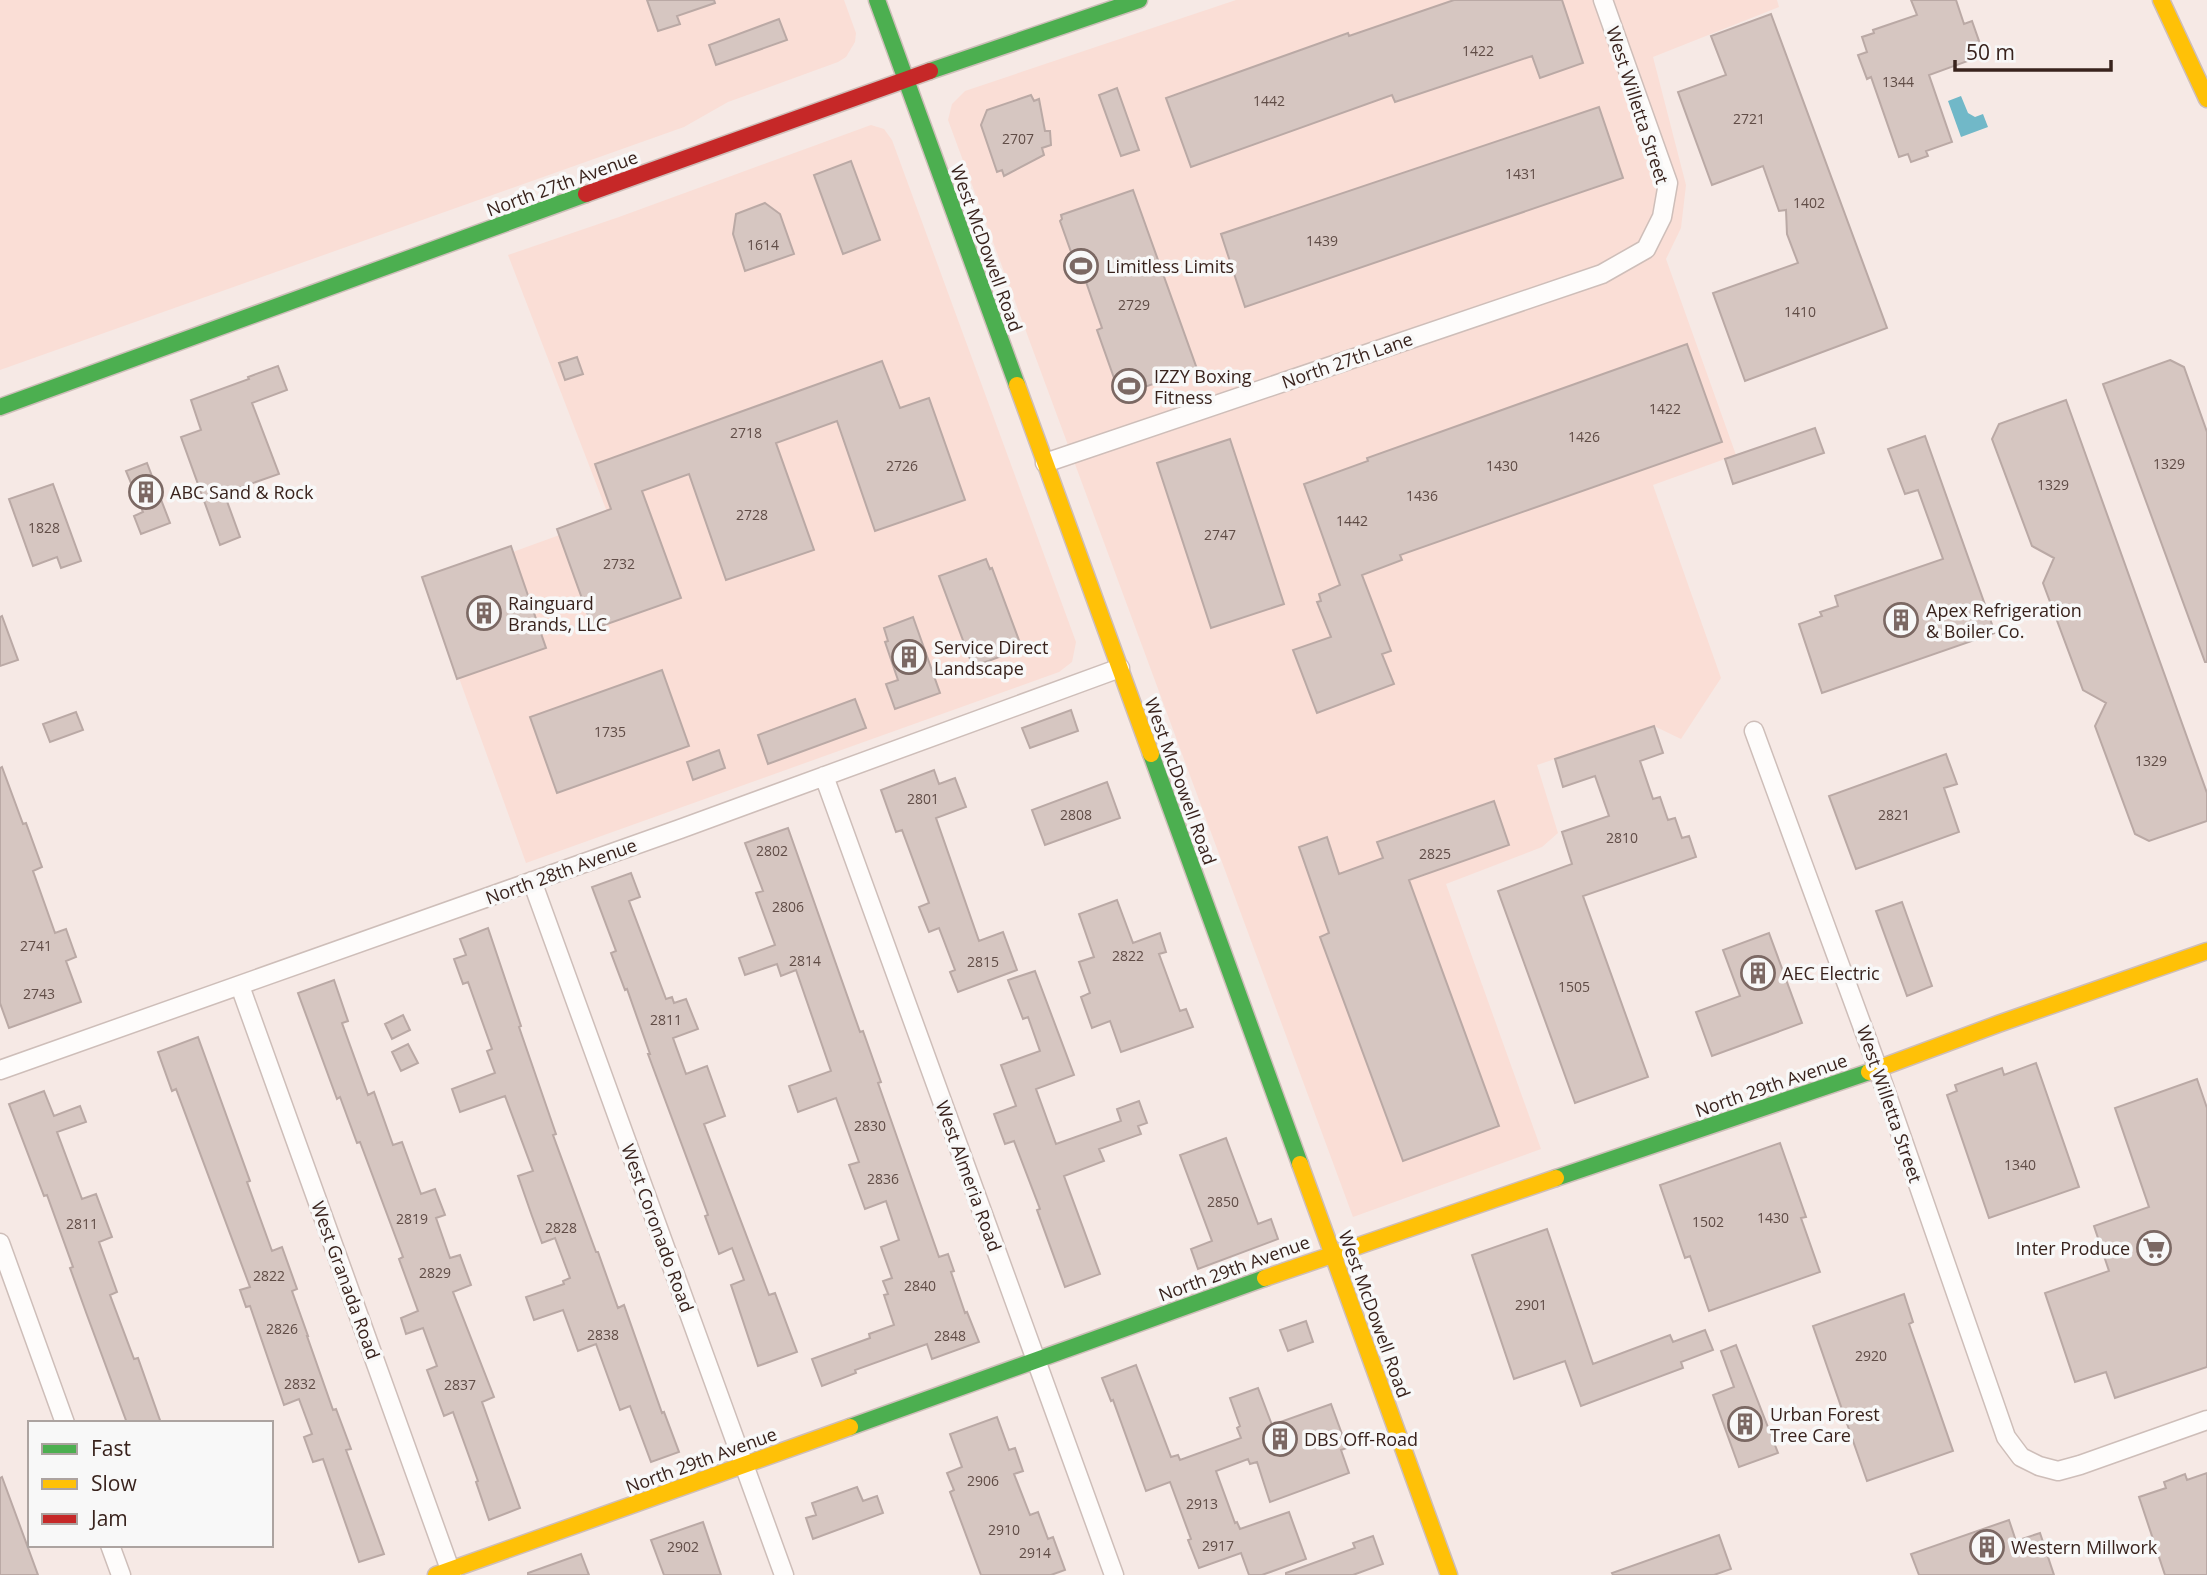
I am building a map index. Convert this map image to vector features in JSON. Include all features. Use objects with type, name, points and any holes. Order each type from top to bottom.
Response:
[{"type":"main road","name":"West McDowell Road","points":[[877,0],[1449,1575]]},
{"type":"main road","name":"North 27th Avenue","points":[[0,407],[905,79],[1139,0]]},
{"type":"main road","points":[[2161,0],[2207,99]]},
{"type":"main road","name":"North 29th Avenue","points":[[446,1573],[1333,1254],[1878,1069],[2207,951]]},
{"type":"street","name":"West Willetta Street","points":[[1603,0],[1668,183],[1662,217],[1646,249]]},
{"type":"street","name":"North 27th Lane","points":[[1045,463],[1602,274],[1646,249]]},
{"type":"street","name":"North 28th Avenue","points":[[0,1070],[1120,668]]},
{"type":"street","name":"West Willetta Street","points":[[1754,730],[1878,1069],[2006,1437],[2021,1457],[2058,1471],[2207,1420]]},
{"type":"street","name":"West Almeria Road","points":[[824,776],[1114,1575]]},
{"type":"street","name":"West Coronado Road","points":[[532,881],[784,1575]]},
{"type":"street","name":"West Granada Road","points":[[240,985],[446,1573]]},
{"type":"street","points":[[0,1243],[64,1421]]},
{"type":"street","points":[[111,1547],[121,1575]]},
{"type":"shaded area","points":[[0,0],[844,0],[856,33],[855,42],[846,57],[838,62],[728,102],[684,127],[0,370]]},
{"type":"shaded area","points":[[1236,0],[1777,0],[1779,7],[1653,57],[1686,185],[1681,228],[1666,259],[1736,455],[1653,485],[1721,678],[1681,739],[1654,726],[1537,765],[1558,833],[1542,847],[1446,884],[1541,1149],[1353,1217],[948,120],[952,104],[965,91]]},
{"type":"shaded area","points":[[871,125],[884,129],[892,140],[1076,642],[1072,662],[1059,672],[526,863],[425,584],[609,517],[508,255]]},
{"type":"water","points":[[1961,96],[1968,113],[1975,117],[1983,114],[1988,127],[1961,137],[1948,101]]},
{"type":"building","points":[[647,0],[714,0],[715,3],[677,16],[680,24],[658,31]]},
{"type":"building","points":[[1454,0],[1562,0],[1583,63],[1540,78],[1532,56],[1395,102],[1392,95],[1191,167],[1166,98],[1348,33],[1349,36]]},
{"type":"building","points":[[1911,0],[1956,0],[1964,24],[1972,21],[1979,41],[1971,44],[1976,58],[1929,75],[1952,142],[1926,151],[1928,156],[1911,162],[1908,154],[1899,157],[1871,77],[1867,79],[1858,55],[1867,52],[1862,37],[1874,33],[1873,30],[1917,15]]},
{"type":"building","points":[[1771,14],[1887,328],[1745,381],[1713,293],[1798,263],[1787,234],[1786,210],[1779,211],[1763,166],[1712,185],[1678,92],[1726,75],[1711,36]]},
{"type":"building","points":[[779,19],[787,40],[716,65],[709,45]]},
{"type":"building","points":[[1117,88],[1139,150],[1121,156],[1099,95]]},
{"type":"building","points":[[1031,95],[1034,101],[1039,99],[1045,131],[1050,131],[1051,145],[1042,148],[1044,155],[1004,176],[1002,170],[997,172],[981,125],[987,110]]},
{"type":"building","points":[[1599,107],[1623,178],[1245,307],[1221,234]]},
{"type":"building","points":[[851,161],[880,240],[843,254],[814,175]]},
{"type":"building","points":[[1133,190],[1197,369],[1124,394],[1123,391],[1119,392],[1097,330],[1102,328],[1060,221],[1061,215]]},
{"type":"building","points":[[765,203],[780,214],[794,254],[745,271],[733,234],[736,214]]},
{"type":"building","points":[[1687,344],[1722,442],[1400,555],[1402,560],[1362,575],[1391,651],[1382,654],[1394,684],[1317,713],[1293,650],[1331,637],[1317,602],[1321,601],[1319,594],[1340,585],[1304,484],[1368,461],[1367,458]]},
{"type":"building","points":[[577,357],[583,374],[565,380],[559,363]]},
{"type":"building","points":[[2170,360],[2184,367],[2207,432],[2207,662],[2103,384]]},
{"type":"building","points":[[882,361],[900,408],[929,398],[965,500],[875,531],[837,421],[776,443],[814,550],[726,580],[689,474],[642,491],[681,598],[593,629],[557,529],[611,509],[595,464]]},
{"type":"building","points":[[278,366],[287,390],[252,403],[279,474],[224,493],[240,537],[220,545],[181,437],[201,430],[191,400]]},
{"type":"building","points":[[2066,400],[2207,793],[2207,821],[2149,841],[2135,834],[2095,726],[2106,703],[2083,690],[2043,583],[2054,558],[2032,546],[1992,439],[1999,424]]},
{"type":"building","points":[[1815,428],[1824,453],[1733,484],[1725,459]]},
{"type":"building","name":"Apex Refrigeration & Boiler Co.","points":[[1925,436],[1995,633],[1822,693],[1799,624],[1822,616],[1820,612],[1838,606],[1835,596],[1943,559],[1918,490],[1905,494],[1888,449]]},
{"type":"building","points":[[1230,439],[1284,604],[1211,628],[1157,463]]},
{"type":"building","name":"ABC Sand & Rock","points":[[147,463],[170,523],[141,534],[134,516],[143,512],[126,471]]},
{"type":"building","points":[[53,484],[81,561],[61,568],[57,557],[33,566],[9,499]]},
{"type":"building","name":"Rainguard Brands, LLC","points":[[511,546],[546,648],[457,679],[422,577]]},
{"type":"building","points":[[986,559],[990,569],[992,568],[1020,643],[1015,645],[1017,650],[973,667],[939,576]]},
{"type":"building","points":[[2,616],[18,660],[0,666],[0,617]]},
{"type":"building","name":"Service Direct Landscape","points":[[913,617],[940,693],[895,709],[886,684],[898,680],[885,642],[888,641],[884,628]]},
{"type":"building","points":[[662,670],[689,746],[557,793],[530,717]]},
{"type":"building","points":[[855,699],[866,728],[768,764],[758,735]]},
{"type":"building","points":[[1071,710],[1078,731],[1030,748],[1022,728]]},
{"type":"building","points":[[76,712],[83,730],[50,742],[43,724]]},
{"type":"building","points":[[1654,726],[1663,753],[1640,761],[1653,799],[1660,797],[1668,820],[1675,818],[1682,838],[1689,836],[1696,857],[1583,896],[1648,1077],[1575,1103],[1498,891],[1572,864],[1562,832],[1609,816],[1595,776],[1563,787],[1555,759]]},
{"type":"building","points":[[719,750],[725,768],[693,780],[687,762]]},
{"type":"building","points":[[1946,754],[1957,784],[1944,788],[1959,832],[1856,869],[1829,796]]},
{"type":"building","points":[[2,767],[42,867],[33,871],[55,933],[66,929],[76,957],[66,961],[81,1002],[9,1028],[0,1003]]},
{"type":"building","points":[[934,770],[939,784],[955,778],[966,807],[936,818],[979,941],[1003,932],[1017,970],[958,992],[950,972],[955,970],[939,928],[929,932],[919,907],[929,903],[902,830],[896,832],[881,790]]},
{"type":"building","points":[[1107,782],[1120,818],[1045,845],[1032,810]]},
{"type":"building","points":[[1494,801],[1509,845],[1409,880],[1499,1126],[1403,1161],[1320,937],[1329,933],[1299,847],[1327,837],[1339,874],[1383,858],[1377,842]]},
{"type":"building","points":[[788,828],[860,1032],[863,1031],[881,1082],[878,1083],[939,1257],[948,1254],[954,1271],[951,1272],[965,1313],[967,1312],[979,1342],[932,1359],[927,1344],[855,1370],[856,1373],[822,1386],[812,1359],[870,1338],[869,1334],[894,1325],[884,1295],[888,1294],[883,1281],[892,1278],[881,1247],[899,1240],[886,1201],[865,1209],[849,1165],[859,1162],[836,1098],[798,1112],[789,1086],[831,1071],[796,970],[781,976],[777,964],[745,975],[739,958],[775,945],[756,893],[763,891],[745,843]]},
{"type":"building","points":[[631,873],[640,897],[629,901],[666,999],[672,997],[674,1003],[686,999],[698,1029],[673,1038],[686,1074],[707,1066],[725,1116],[704,1124],[769,1295],[775,1293],[797,1352],[758,1366],[731,1285],[744,1280],[732,1248],[719,1254],[705,1216],[708,1215],[648,1054],[627,989],[625,990],[611,953],[616,951],[592,887]]},
{"type":"building","points":[[1117,900],[1133,943],[1160,933],[1166,952],[1159,954],[1180,1011],[1186,1009],[1193,1027],[1121,1052],[1110,1021],[1092,1028],[1081,997],[1090,993],[1079,962],[1094,957],[1079,914]]},
{"type":"building","points":[[1902,902],[1932,986],[1907,996],[1876,911]]},
{"type":"building","points":[[488,928],[556,1134],[553,1135],[618,1308],[624,1305],[662,1413],[664,1412],[679,1452],[651,1462],[630,1406],[620,1410],[596,1344],[578,1351],[563,1310],[534,1320],[526,1297],[564,1284],[563,1281],[570,1278],[555,1238],[542,1243],[532,1216],[518,1176],[533,1171],[505,1096],[460,1112],[452,1089],[495,1073],[487,1051],[492,1049],[468,982],[463,984],[454,959],[466,955],[460,939]]},
{"type":"building","name":"AEC Electric","points":[[1769,933],[1802,1023],[1712,1056],[1696,1012],[1740,996],[1723,950]]},
{"type":"building","points":[[1035,971],[1074,1075],[1036,1089],[1056,1144],[1121,1121],[1117,1109],[1139,1101],[1147,1123],[1138,1126],[1141,1134],[1099,1149],[1104,1161],[1064,1176],[1100,1274],[1065,1287],[1037,1210],[1040,1209],[1014,1141],[1005,1144],[994,1114],[1016,1106],[1001,1065],[1040,1051],[1028,1017],[1023,1019],[1008,980]]},
{"type":"building","points":[[334,980],[348,1021],[342,1023],[368,1095],[374,1092],[393,1145],[402,1142],[421,1194],[435,1189],[445,1215],[436,1218],[450,1258],[460,1255],[471,1285],[453,1292],[494,1397],[482,1402],[520,1508],[489,1520],[453,1412],[444,1416],[427,1370],[437,1366],[423,1328],[406,1334],[401,1318],[418,1311],[399,1259],[403,1257],[360,1142],[357,1143],[340,1097],[337,1099],[298,993]]},
{"type":"building","points":[[403,1015],[410,1030],[392,1039],[385,1024]]},
{"type":"building","points":[[198,1037],[272,1251],[282,1247],[297,1289],[292,1291],[333,1410],[336,1409],[351,1449],[346,1450],[384,1554],[359,1562],[323,1459],[313,1462],[304,1437],[312,1434],[299,1399],[284,1405],[250,1306],[246,1307],[240,1290],[250,1287],[176,1089],[172,1091],[158,1052]]},
{"type":"building","points":[[408,1044],[418,1063],[401,1071],[392,1052]]},
{"type":"building","points":[[2036,1063],[2079,1187],[1989,1218],[1947,1095],[1957,1091],[1955,1085],[2002,1068],[2004,1075]]},
{"type":"building","name":"Inter Produce","points":[[2197,1079],[2207,1108],[2207,1367],[2115,1398],[2106,1372],[2075,1382],[2045,1293],[2109,1271],[2094,1226],[2149,1207],[2115,1108]]},
{"type":"building","points":[[44,1091],[54,1116],[80,1106],[86,1122],[57,1132],[82,1199],[96,1194],[112,1237],[99,1242],[117,1292],[110,1295],[134,1359],[138,1358],[160,1421],[126,1421],[70,1268],[73,1267],[47,1195],[44,1196],[9,1104]]},
{"type":"building","points":[[1226,1138],[1258,1224],[1271,1219],[1278,1239],[1198,1269],[1191,1249],[1212,1241],[1180,1155]]},
{"type":"building","points":[[1780,1143],[1806,1217],[1801,1218],[1820,1272],[1709,1311],[1690,1256],[1685,1258],[1660,1185]]},
{"type":"building","points":[[1547,1229],[1593,1364],[1670,1335],[1673,1342],[1705,1330],[1713,1350],[1681,1362],[1683,1368],[1581,1406],[1565,1361],[1514,1379],[1472,1255]]},
{"type":"building","points":[[1904,1294],[1913,1322],[1909,1324],[1953,1451],[1867,1481],[1813,1326]]},
{"type":"building","points":[[1306,1321],[1313,1342],[1288,1351],[1280,1330]]},
{"type":"building","name":"Urban Forest Tree Care","points":[[1736,1345],[1778,1453],[1739,1467],[1713,1395],[1734,1387],[1721,1351]]},
{"type":"building","points":[[1136,1365],[1171,1457],[1178,1455],[1180,1460],[1241,1438],[1237,1428],[1240,1426],[1230,1398],[1258,1388],[1272,1425],[1331,1404],[1347,1448],[1341,1450],[1349,1473],[1270,1502],[1257,1462],[1250,1464],[1248,1459],[1216,1471],[1235,1523],[1237,1522],[1240,1529],[1289,1512],[1306,1559],[1262,1575],[1249,1575],[1241,1553],[1199,1568],[1170,1482],[1146,1491],[1113,1400],[1111,1401],[1102,1378]]},
{"type":"building","points":[[997,1417],[1009,1450],[1015,1448],[1023,1471],[1014,1474],[1030,1515],[1038,1512],[1048,1539],[1053,1537],[1065,1570],[1051,1575],[981,1575],[950,1492],[954,1490],[947,1473],[962,1467],[950,1434]]},
{"type":"building","points":[[2207,1473],[2207,1575],[2165,1575],[2139,1497],[2166,1488],[2164,1482],[2185,1474],[2187,1480]]},
{"type":"building","points":[[2,1477],[38,1575],[0,1575]]},
{"type":"building","points":[[857,1487],[863,1501],[877,1496],[883,1513],[813,1539],[806,1518],[816,1515],[812,1503]]},
{"type":"building","name":"Western Millwork","points":[[2009,1520],[2016,1541],[2040,1533],[2054,1575],[1919,1575],[1911,1554]]},
{"type":"building","points":[[703,1522],[721,1575],[664,1575],[651,1540]]},
{"type":"building","points":[[1719,1535],[1731,1569],[1714,1575],[1612,1573]]},
{"type":"building","points":[[1373,1536],[1383,1564],[1353,1575],[1286,1575],[1355,1548],[1353,1543]]},
{"type":"building","points":[[581,1554],[589,1575],[528,1575],[528,1573]]},
{"type":"traffic: fast","points":[[877,0],[1017,385]]},
{"type":"traffic: fast","points":[[930,71],[1139,0]]},
{"type":"traffic: fast","points":[[0,407],[586,194]]},
{"type":"traffic: fast","points":[[1151,754],[1300,1164]]},
{"type":"traffic: fast","points":[[1556,1178],[1869,1072]]},
{"type":"traffic: fast","points":[[850,1427],[1265,1278]]},
{"type":"traffic: slow","points":[[2161,0],[2207,99]]},
{"type":"traffic: slow","points":[[1017,385],[1151,754]]},
{"type":"traffic: slow","points":[[1869,1072],[2207,951]]},
{"type":"traffic: slow","points":[[1300,1164],[1449,1575]]},
{"type":"traffic: slow","points":[[1265,1278],[1556,1178]]},
{"type":"traffic: slow","points":[[436,1575],[850,1427]]},
{"type":"traffic: jam","points":[[586,194],[930,71]]},
{"type":"place","name":"Limitless Limits","points":[[1081,266]]},
{"type":"place","name":"IZZY Boxing Fitness","points":[[1129,386]]},
{"type":"place","name":"ABC Sand & Rock","points":[[146,492]]},
{"type":"place","name":"Rainguard Brands, LLC","points":[[484,613]]},
{"type":"place","name":"Apex Refrigeration & Boiler Co.","points":[[1901,620]]},
{"type":"place","name":"Service Direct Landscape","points":[[909,657]]},
{"type":"place","name":"AEC Electric","points":[[1758,973]]},
{"type":"place","name":"Inter Produce","points":[[2154,1248]]},
{"type":"place","name":"Urban Forest Tree Care","points":[[1745,1424]]},
{"type":"place","name":"DBS Off-Road","points":[[1280,1439]]},
{"type":"place","name":"Western Millwork","points":[[1987,1547]]}]
